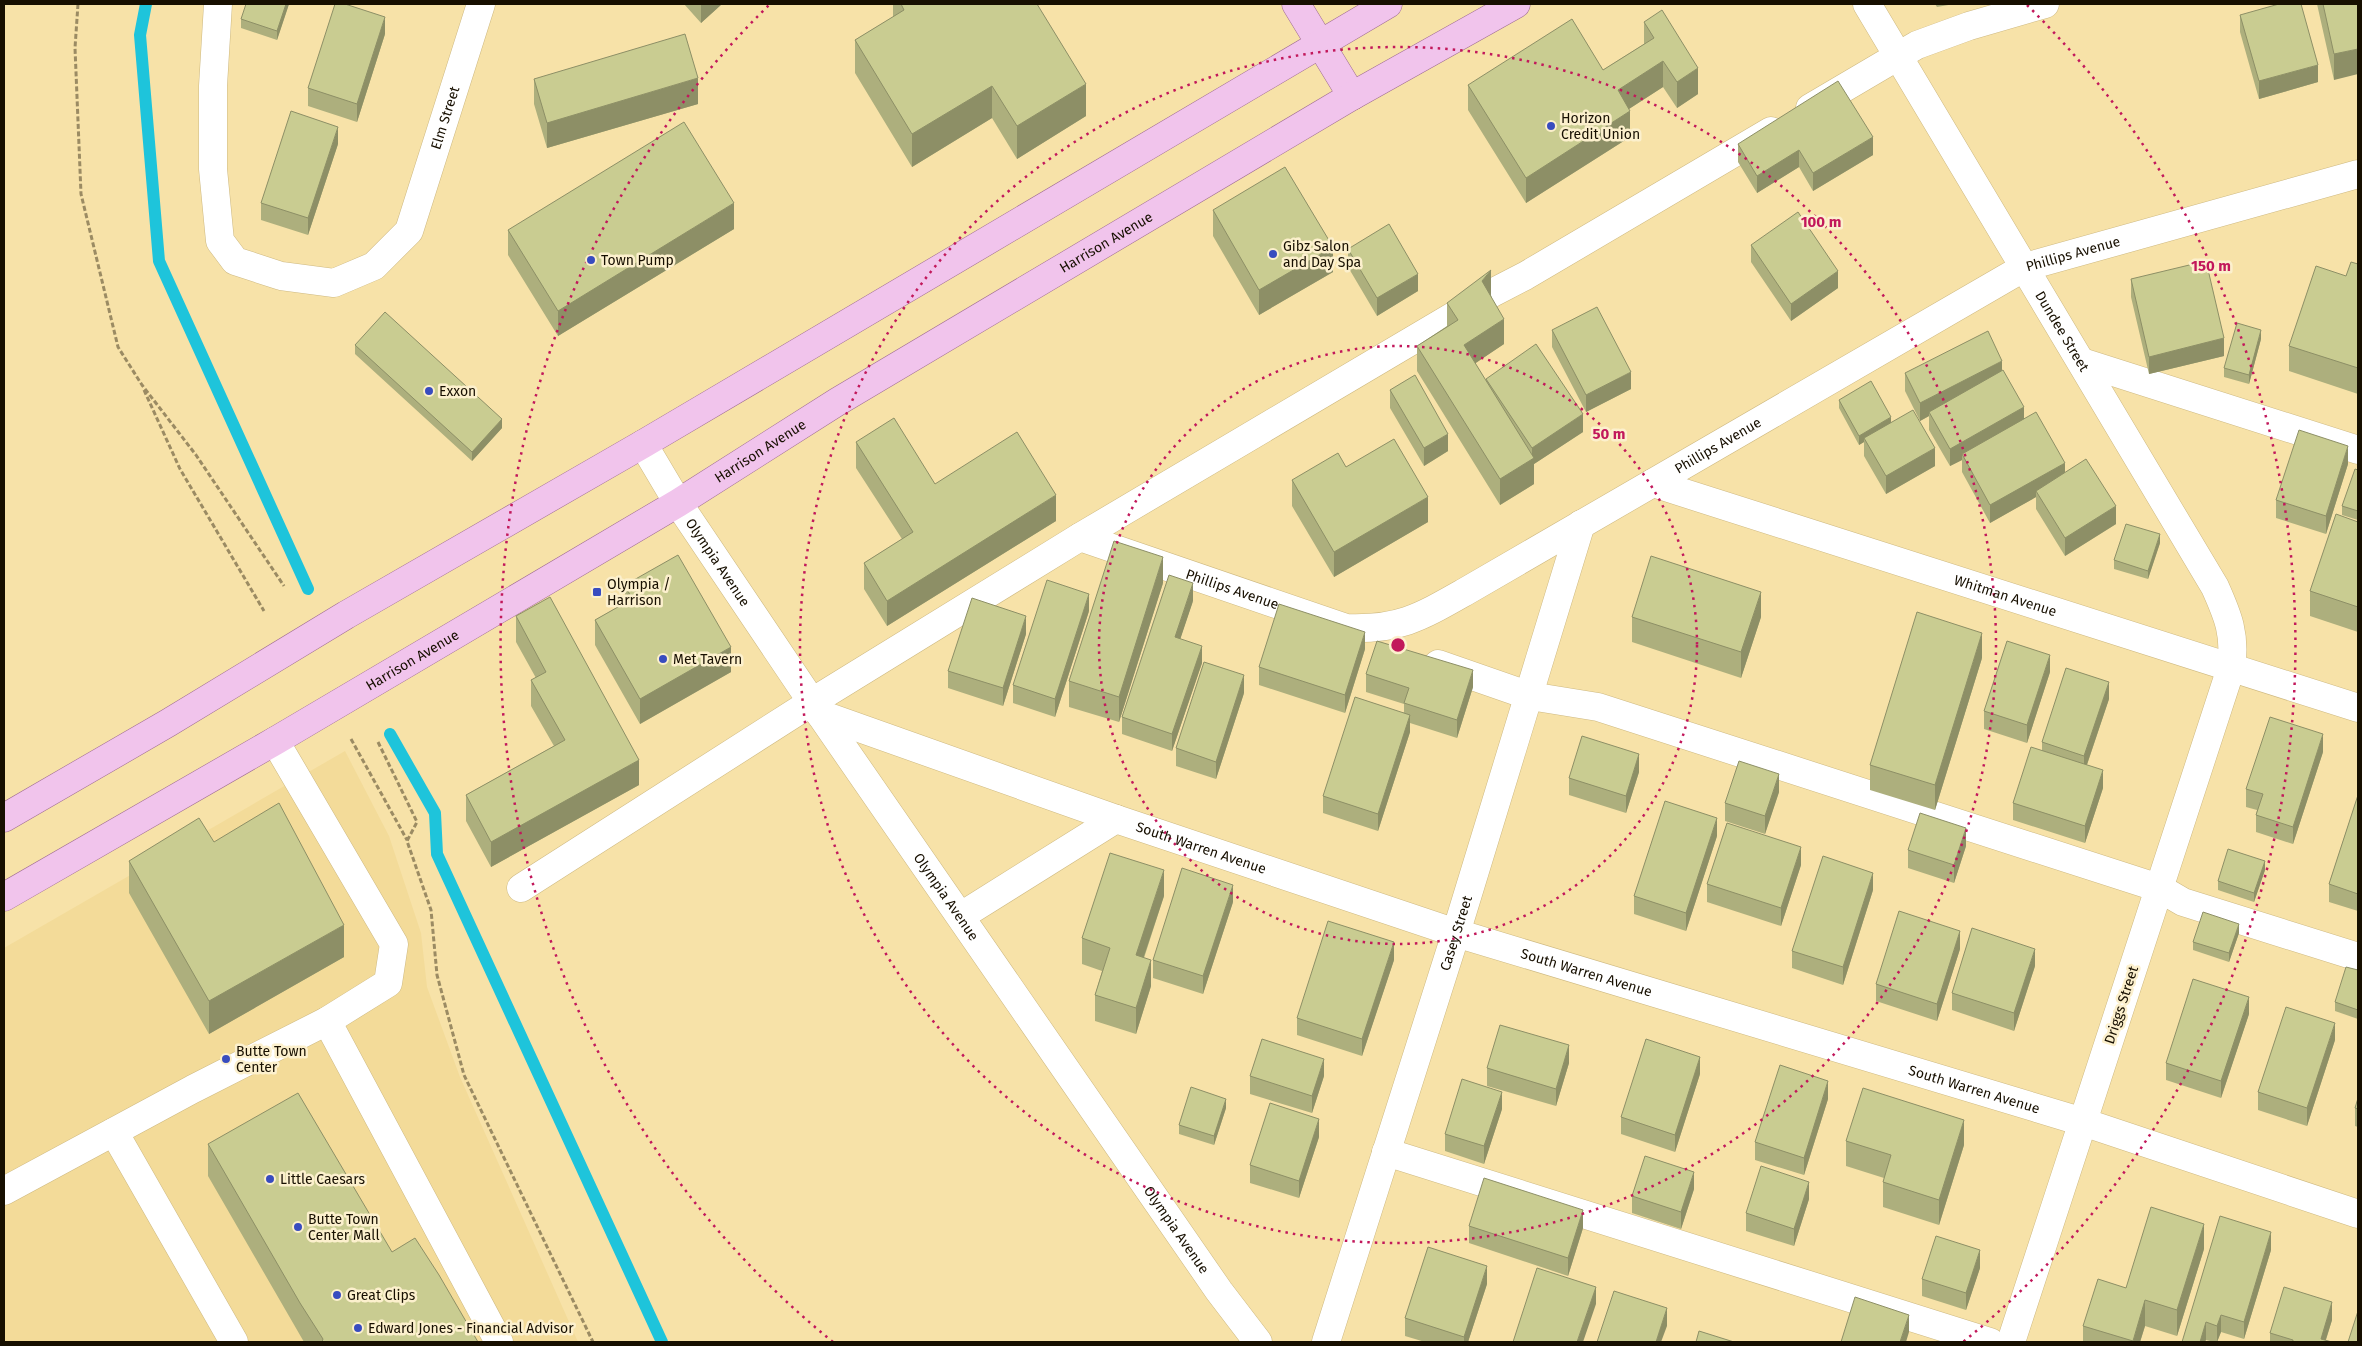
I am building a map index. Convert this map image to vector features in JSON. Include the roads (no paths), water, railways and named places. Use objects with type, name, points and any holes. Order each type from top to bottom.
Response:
[{"type":"main road","points":[[1296,4],[1319,45],[1352,96]]},
{"type":"main road","points":[[4,818],[168,724],[346,614],[643,444],[1388,4]]},
{"type":"main road","name":"Harrison Avenue","points":[[4,896],[275,741],[678,503],[837,402],[1352,96],[1516,4]]},
{"type":"street","name":"Elm Street","points":[[218,4],[213,86],[214,170],[220,241],[235,261],[281,276],[334,283],[374,266],[408,231],[481,4]]},
{"type":"street","name":"Dundee Street","points":[[1867,4],[2215,587],[2230,620],[2234,648],[2231,668]]},
{"type":"street","points":[[522,888],[816,708],[1080,537],[1916,45],[1969,26],[2046,4]]},
{"type":"street","name":"Phillips Avenue","points":[[1080,537],[1346,628],[1375,629],[1422,616],[2025,267],[2350,181]]},
{"type":"street","points":[[2082,362],[2358,450]]},
{"type":"street","name":"Olympia Avenue","points":[[643,444],[678,503],[816,708],[1219,1291],[1258,1342]]},
{"type":"street","name":"Whitman Avenue","points":[[1653,483],[2358,708]]},
{"type":"street","name":"Casey Street","points":[[1326,1342],[1530,696],[1581,524]]},
{"type":"street","points":[[1346,628],[1405,652],[1530,696],[1598,708],[2159,888],[2183,902],[2358,957]]},
{"type":"street","name":"Driggs Street","points":[[2011,1342],[2231,668]]},
{"type":"street","name":"South Warren Avenue","points":[[816,708],[1116,819],[1456,933],[2083,1122],[2358,1214]]},
{"type":"street","points":[[4,1190],[327,1021],[388,983],[394,944],[275,741]]},
{"type":"street","points":[[961,916],[1116,819]]},
{"type":"street","points":[[327,1021],[499,1342]]},
{"type":"street","points":[[114,1132],[234,1342]]},
{"type":"street","points":[[1386,1152],[1990,1342]]},
{"type":"waterway","points":[[146,4],[140,35],[159,261],[308,589]]},
{"type":"waterway","points":[[390,734],[435,813],[437,854],[662,1342]]},
{"type":"place","name":"Horizon Credit Union","points":[[1551,126]]},
{"type":"place","name":"Gibz Salon and Day Spa","points":[[1273,254]]},
{"type":"place","name":"Town Pump","points":[[591,260]]},
{"type":"place","name":"Exxon","points":[[429,391]]},
{"type":"place","name":"Olympia / Harrison","points":[[597,592]]},
{"type":"place","name":"Met Tavern","points":[[663,659]]},
{"type":"place","name":"Butte Town Center","points":[[226,1059]]},
{"type":"place","name":"Little Caesars","points":[[270,1179]]},
{"type":"place","name":"Butte Town Center Mall","points":[[298,1227]]},
{"type":"place","name":"Great Clips","points":[[337,1295]]},
{"type":"place","name":"Edward Jones - Financial Advisor","points":[[358,1328]]}]
